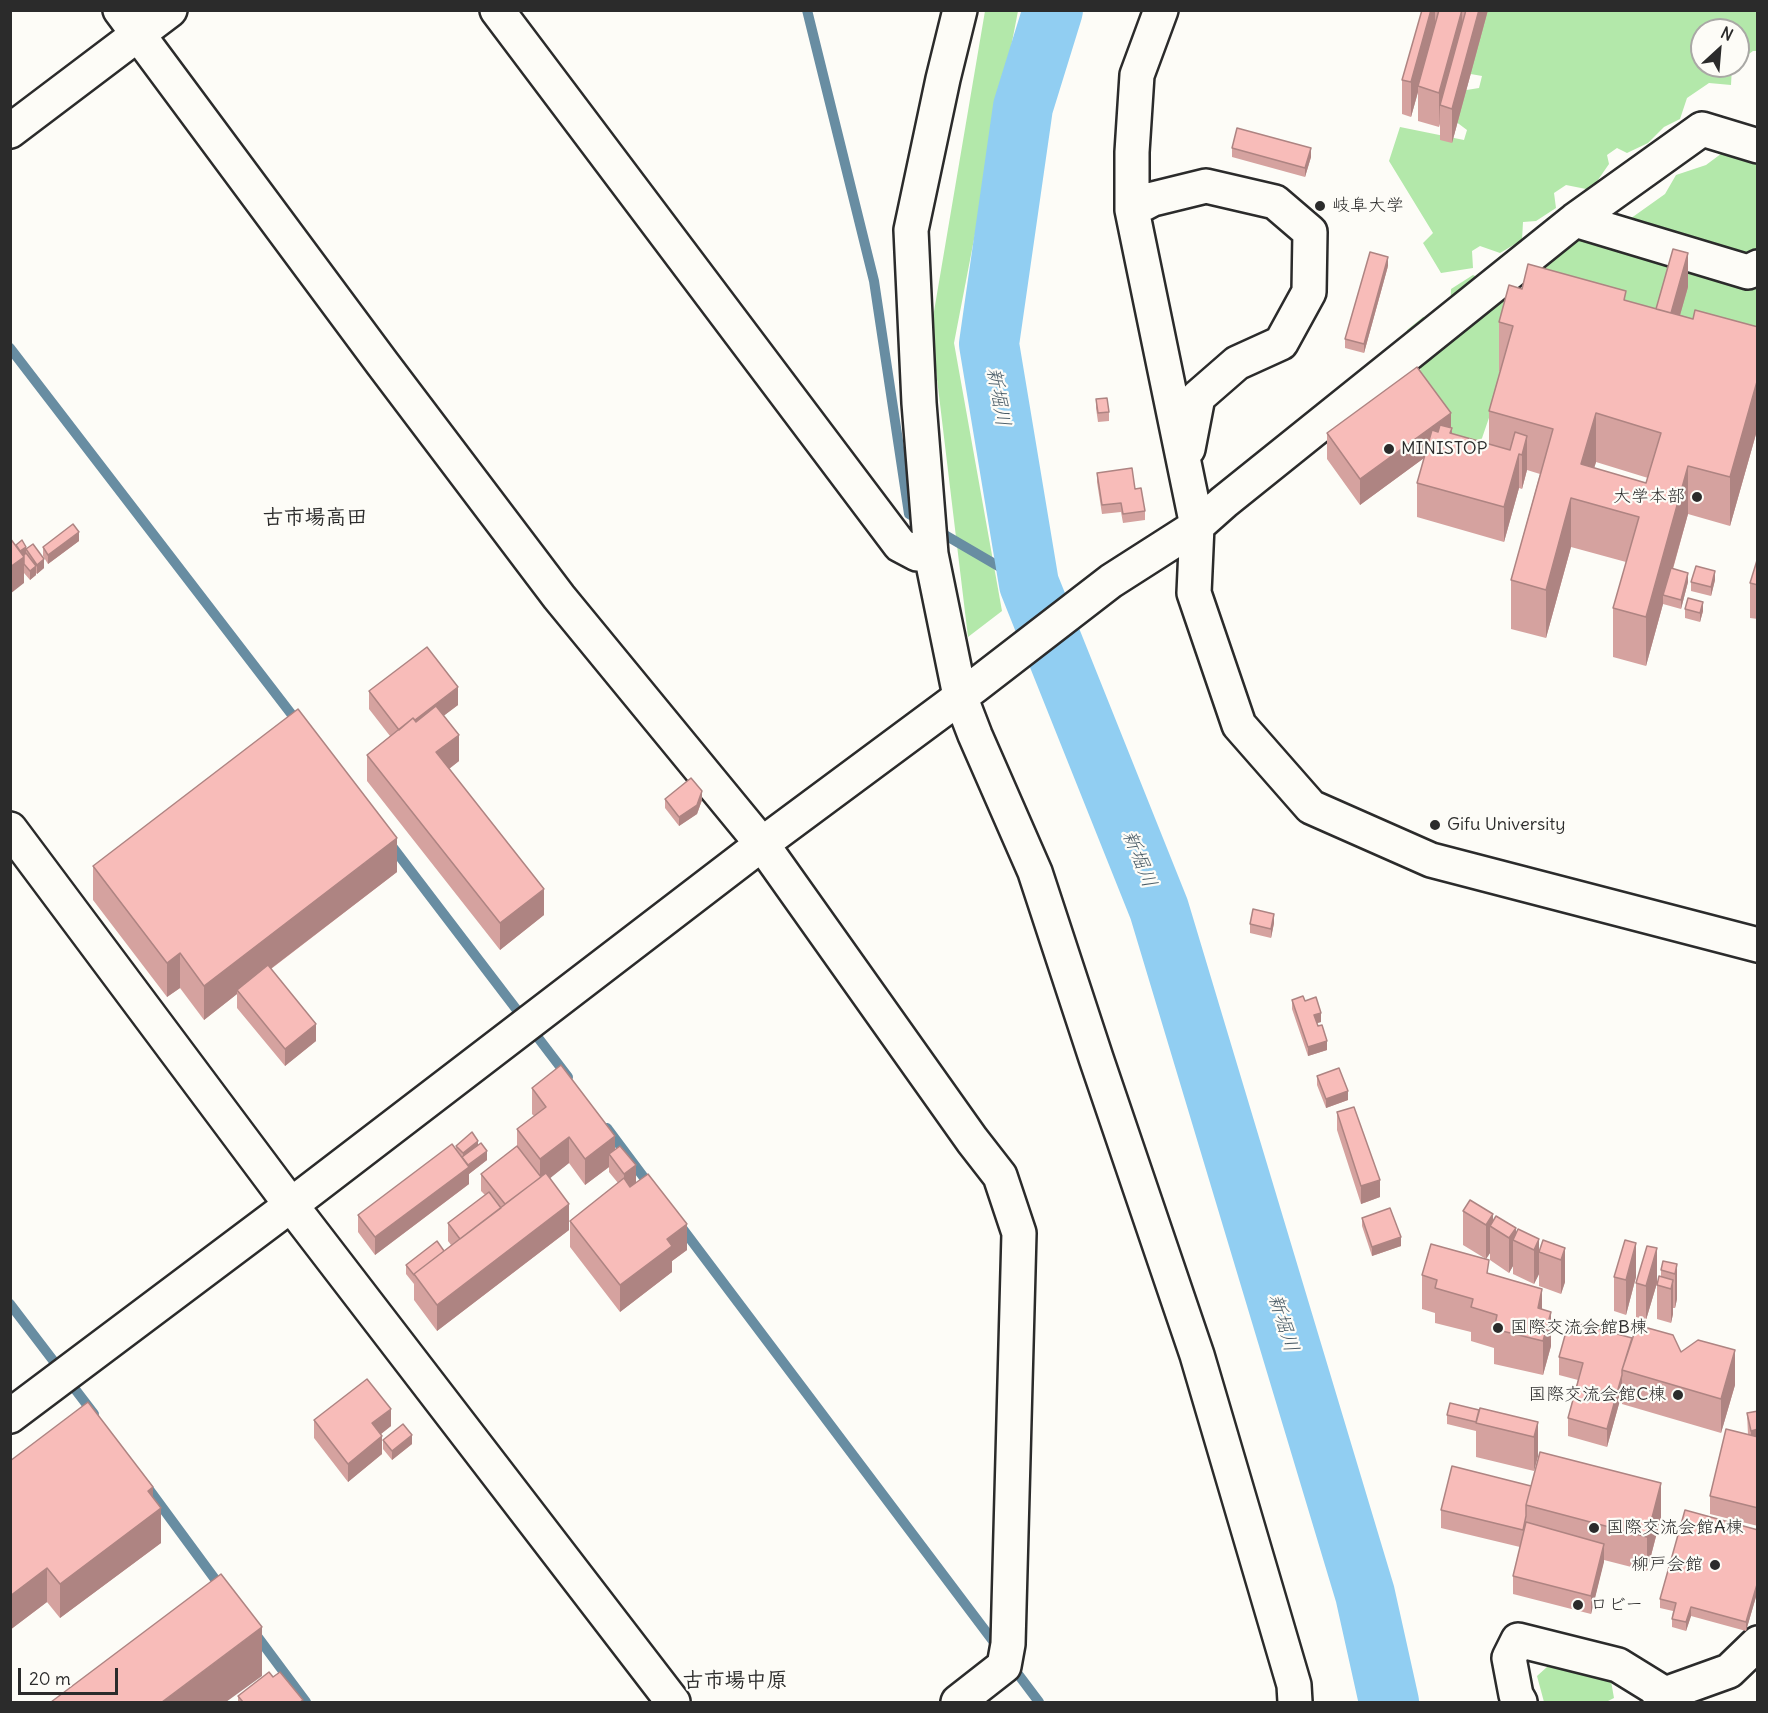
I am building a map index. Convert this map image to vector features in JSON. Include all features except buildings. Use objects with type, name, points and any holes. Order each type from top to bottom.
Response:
[{"type":"street","points":[[10,131],[129,22],[170,10]]},
{"type":"street","points":[[497,10],[900,544],[917,554],[931,554]]},
{"type":"street","points":[[960,10],[911,230],[919,403],[931,554],[968,691],[975,735],[1035,872],[1197,1354],[1294,1685],[1295,1702]]},
{"type":"street","points":[[1161,10],[1137,75],[1132,152],[1132,210],[1197,526],[1194,593],[1239,725],[1311,807],[1431,860],[1758,945]]},
{"type":"street","points":[[129,22],[559,597],[762,844],[1000,1176],[1019,1233],[1008,1644],[1004,1666],[958,1702]]},
{"type":"street","points":[[10,1416],[1111,581],[1197,526],[1575,220],[1702,129],[1758,146]]},
{"type":"street","points":[[1132,210],[1153,199],[1206,186],[1275,202],[1310,232],[1309,292],[1281,343],[1237,363],[1198,397],[1185,465]]},
{"type":"street","points":[[1575,220],[1748,272],[1758,267]]},
{"type":"street","points":[[10,829],[291,1205],[673,1702]]},
{"type":"street","points":[[1520,1702],[1516,1695],[1509,1658],[1518,1640],[1618,1665],[1662,1698],[1729,1671],[1758,1644]]},
{"type":"green space","points":[[985,11],[1018,11],[954,343],[1002,611],[968,637],[931,329]]},
{"type":"green space","points":[[1477,11],[1757,11],[1757,51],[1750,53],[1750,18],[1690,18],[1690,78],[1731,78],[1731,85],[1709,83],[1687,98],[1680,119],[1664,127],[1648,143],[1627,153],[1617,148],[1607,155],[1609,164],[1591,190],[1566,185],[1554,193],[1556,208],[1536,221],[1523,222],[1522,240],[1500,253],[1480,246],[1472,251],[1473,268],[1441,273],[1423,243],[1433,233],[1389,161],[1400,127],[1464,140],[1467,130],[1447,115],[1454,92],[1479,88],[1482,76],[1465,73]]},
{"type":"green space","points":[[1757,127],[1757,369],[1526,310],[1480,444],[1457,440],[1412,376],[1421,369],[1405,353],[1407,330],[1423,317],[1450,314],[1451,289],[1473,275],[1509,293],[1526,293],[1537,260],[1552,228],[1606,236],[1665,194],[1676,175],[1706,165]]},
{"type":"green space","points":[[1547,1667],[1576,1667],[1611,1681],[1614,1698],[1606,1702],[1544,1702],[1537,1676]]},
{"type":"waterway","points":[[807,10],[874,281],[909,514],[1029,584]]},
{"type":"waterway","name":"新堀川","points":[[1053,10],[1023,107],[989,344],[1029,584],[1159,909],[1365,1594],[1389,1702]]},
{"type":"waterway","points":[[10,348],[299,724]]},
{"type":"waterway","points":[[388,841],[568,1077]]},
{"type":"waterway","points":[[607,1128],[651,1187]]},
{"type":"waterway","points":[[679,1224],[1039,1702]]},
{"type":"waterway","points":[[10,1304],[94,1414]]},
{"type":"waterway","points":[[145,1484],[223,1590]]},
{"type":"waterway","points":[[254,1632],[306,1702]]},
{"type":"place","name":"岐阜大学","points":[[1320,206]]},
{"type":"place","name":"MINISTOP","points":[[1389,449]]},
{"type":"place","name":"大学本部","points":[[1697,497]]},
{"type":"place","name":"Gifu University","points":[[1435,825]]},
{"type":"place","name":"国際交流会館B棟","points":[[1498,1328]]},
{"type":"place","name":"国際交流会館C棟","points":[[1678,1395]]},
{"type":"place","name":"国際交流会館A棟","points":[[1594,1528]]},
{"type":"place","name":"柳戸会館","points":[[1715,1565]]},
{"type":"place","name":"ロビー","points":[[1578,1605]]},
{"type":"district","name":"古市場高田","points":[[315,518]]},
{"type":"district","name":"古市場中原","points":[[735,1681]]}]
